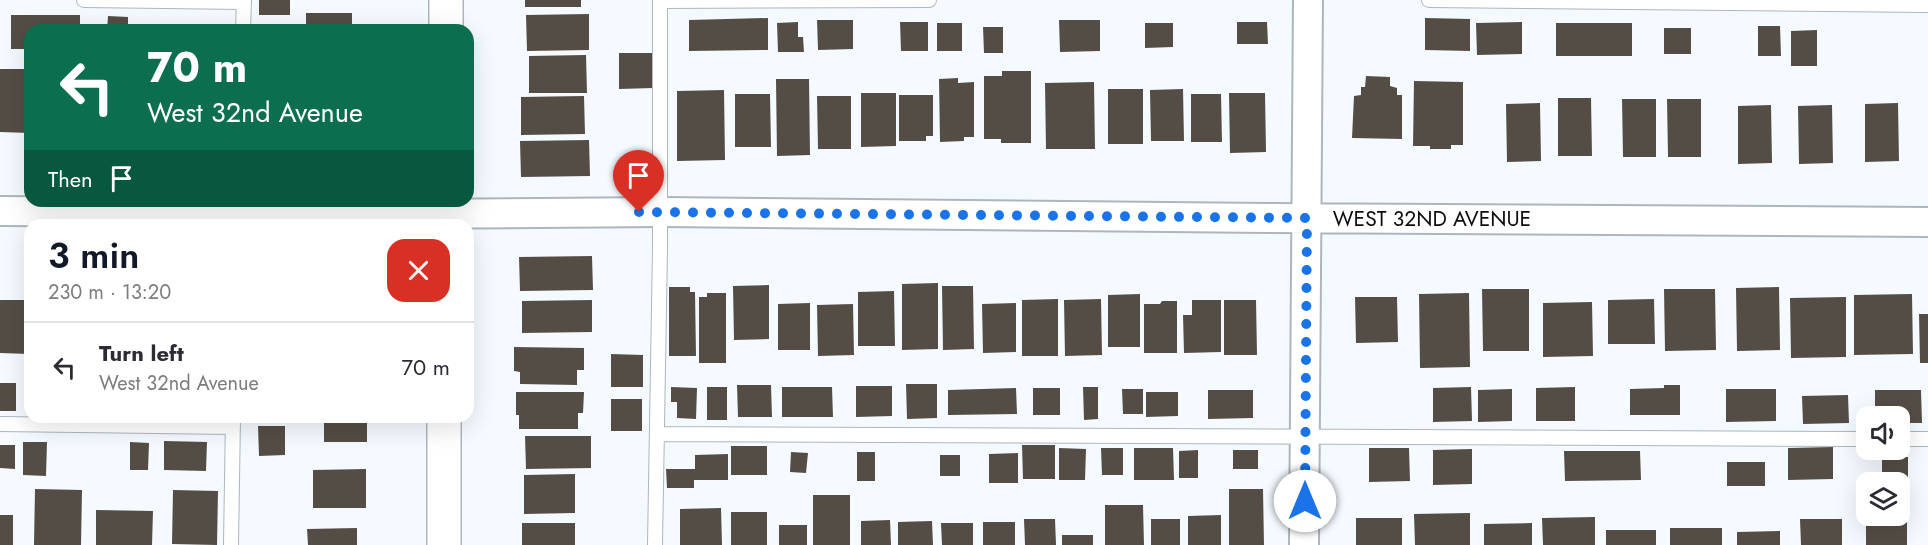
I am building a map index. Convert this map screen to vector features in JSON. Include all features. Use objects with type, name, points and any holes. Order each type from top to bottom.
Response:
[{"type":"street","points":[[446,0],[446,24]]},
{"type":"street","points":[[1304,545],[1308,0]]},
{"type":"street","name":"WEST 32ND AVENUE","points":[[0,211],[661,212],[1928,222]]},
{"type":"street","points":[[444,423],[444,545]]},
{"type":"lane","points":[[84,0],[244,1],[243,24]]},
{"type":"lane","points":[[655,545],[661,212],[660,0],[929,0]]},
{"type":"lane","points":[[1429,0],[1928,5]]},
{"type":"lane","points":[[0,424],[116,423]]},
{"type":"lane","points":[[231,545],[233,423]]},
{"type":"lane","points":[[657,434],[1856,439]]},
{"type":"lane","points":[[1910,439],[1928,439]]},
{"type":"building","points":[[259,0],[290,0],[290,15],[259,15]]},
{"type":"building","points":[[525,0],[581,0],[581,7],[525,7]]},
{"type":"building","points":[[306,13],[352,13],[352,24],[306,24]]},
{"type":"building","points":[[589,14],[589,50],[527,51],[526,15]]},
{"type":"building","points":[[11,15],[80,15],[80,24],[24,24],[24,49],[11,49]]},
{"type":"building","points":[[108,16],[128,17],[128,24],[107,24]]},
{"type":"building","points":[[768,18],[768,50],[689,51],[689,20]]},
{"type":"building","points":[[1425,18],[1470,19],[1470,51],[1425,50]]},
{"type":"building","points":[[817,20],[853,20],[853,49],[818,50]]},
{"type":"building","points":[[1059,20],[1100,20],[1100,51],[1060,52]]},
{"type":"building","points":[[798,22],[798,37],[803,37],[804,52],[778,52],[777,23]]},
{"type":"building","points":[[900,22],[928,22],[928,51],[901,51]]},
{"type":"building","points":[[1237,22],[1267,22],[1268,44],[1237,44]]},
{"type":"building","points":[[1522,22],[1522,54],[1477,55],[1476,23]]},
{"type":"building","points":[[937,23],[962,23],[962,51],[937,51]]},
{"type":"building","points":[[1145,23],[1173,23],[1173,47],[1145,48]]},
{"type":"building","points":[[1556,23],[1632,23],[1632,56],[1556,56]]},
{"type":"building","points":[[1758,26],[1780,26],[1781,56],[1758,56]]},
{"type":"building","points":[[983,27],[1003,27],[1003,53],[984,53]]},
{"type":"building","points":[[1664,28],[1691,28],[1691,54],[1664,54]]},
{"type":"building","points":[[1817,30],[1817,66],[1791,66],[1791,31]]},
{"type":"building","points":[[619,53],[652,53],[653,88],[619,89]]},
{"type":"building","points":[[586,55],[587,93],[529,93],[529,56]]},
{"type":"building","points":[[0,69],[24,69],[24,133],[0,132]]},
{"type":"building","points":[[1002,71],[1031,71],[1031,143],[1001,143],[1001,139],[984,139],[984,76],[1002,76]]},
{"type":"building","points":[[1366,76],[1390,77],[1390,86],[1397,88],[1397,95],[1402,95],[1402,139],[1352,138],[1354,96],[1361,95],[1361,87],[1365,87]]},
{"type":"building","points":[[958,78],[958,83],[974,82],[974,137],[964,137],[964,141],[940,142],[939,79]]},
{"type":"building","points":[[776,79],[809,79],[810,155],[777,156]]},
{"type":"building","points":[[1414,81],[1463,82],[1463,145],[1451,145],[1451,149],[1413,146]]},
{"type":"building","points":[[1094,82],[1095,149],[1046,149],[1045,83]]},
{"type":"building","points":[[1108,89],[1143,89],[1143,144],[1108,144]]},
{"type":"building","points":[[1183,89],[1184,141],[1151,141],[1150,90]]},
{"type":"building","points":[[724,90],[725,160],[677,161],[677,91]]},
{"type":"building","points":[[861,93],[896,93],[896,146],[861,147]]},
{"type":"building","points":[[1229,93],[1265,93],[1266,152],[1230,153]]},
{"type":"building","points":[[735,94],[770,94],[771,147],[735,147]]},
{"type":"building","points":[[1191,94],[1221,94],[1222,142],[1191,142]]},
{"type":"building","points":[[899,95],[933,95],[933,136],[926,136],[926,141],[899,141]]},
{"type":"building","points":[[584,96],[585,134],[521,135],[521,97]]},
{"type":"building","points":[[817,96],[851,96],[851,149],[818,149]]},
{"type":"building","points":[[1558,98],[1591,98],[1592,156],[1558,156]]},
{"type":"building","points":[[1622,99],[1656,99],[1656,157],[1623,157]]},
{"type":"building","points":[[1667,99],[1701,99],[1701,157],[1668,157]]},
{"type":"building","points":[[1540,103],[1541,161],[1507,162],[1506,104]]},
{"type":"building","points":[[1898,103],[1899,161],[1865,162],[1865,104]]},
{"type":"building","points":[[1771,105],[1772,163],[1738,164],[1738,106]]},
{"type":"building","points":[[1832,105],[1833,163],[1799,164],[1798,106]]},
{"type":"building","points":[[589,140],[590,176],[521,177],[520,141]]},
{"type":"building","points":[[592,256],[593,290],[520,291],[519,257]]},
{"type":"building","points":[[938,283],[938,349],[902,350],[902,284]]},
{"type":"building","points":[[769,285],[769,339],[734,340],[733,286]]},
{"type":"building","points":[[942,286],[973,286],[974,349],[943,350]]},
{"type":"building","points":[[669,287],[690,287],[690,292],[695,292],[696,356],[669,356]]},
{"type":"building","points":[[1779,287],[1780,350],[1737,351],[1736,288]]},
{"type":"building","points":[[1482,289],[1529,289],[1529,351],[1483,351]]},
{"type":"building","points":[[1664,289],[1715,289],[1716,350],[1665,351]]},
{"type":"building","points":[[894,291],[895,346],[858,346],[858,292]]},
{"type":"building","points":[[707,293],[726,293],[726,363],[699,363],[699,297],[707,297]]},
{"type":"building","points":[[1469,293],[1470,367],[1420,368],[1419,294]]},
{"type":"building","points":[[1140,294],[1140,347],[1108,347],[1108,295]]},
{"type":"building","points":[[1912,294],[1913,354],[1854,355],[1854,295]]},
{"type":"building","points":[[1355,297],[1397,297],[1398,342],[1356,343]]},
{"type":"building","points":[[1846,297],[1846,357],[1791,358],[1790,298]]},
{"type":"building","points":[[1058,299],[1058,356],[1022,356],[1022,300]]},
{"type":"building","points":[[1101,299],[1102,355],[1065,356],[1064,300]]},
{"type":"building","points":[[1654,299],[1655,344],[1608,344],[1608,300]]},
{"type":"building","points":[[0,300],[24,300],[24,354],[0,353]]},
{"type":"building","points":[[592,300],[592,332],[522,333],[522,301]]},
{"type":"building","points":[[1192,300],[1221,300],[1221,352],[1184,353],[1183,315],[1192,315]]},
{"type":"building","points":[[1224,300],[1256,300],[1257,355],[1224,355]]},
{"type":"building","points":[[1162,301],[1177,301],[1177,353],[1144,353],[1144,304],[1160,304]]},
{"type":"building","points":[[1592,302],[1593,356],[1543,357],[1543,303]]},
{"type":"building","points":[[810,303],[810,350],[778,350],[778,304]]},
{"type":"building","points":[[1016,303],[1016,352],[983,353],[982,304]]},
{"type":"building","points":[[853,304],[854,355],[818,356],[817,305]]},
{"type":"building","points":[[1919,314],[1928,314],[1928,363],[1920,363]]},
{"type":"building","points":[[514,347],[584,348],[584,370],[577,370],[577,385],[520,384],[520,372],[514,371]]},
{"type":"building","points":[[611,354],[643,355],[643,387],[611,387]]},
{"type":"building","points":[[0,383],[16,383],[16,411],[0,411]]},
{"type":"building","points":[[906,384],[937,384],[937,418],[907,419]]},
{"type":"building","points":[[737,385],[771,385],[772,417],[738,417]]},
{"type":"building","points":[[1664,385],[1680,385],[1680,415],[1630,415],[1630,389],[1664,388]]},
{"type":"building","points":[[856,386],[892,386],[892,416],[856,417]]},
{"type":"building","points":[[671,387],[697,388],[696,419],[677,418],[677,402],[671,402]]},
{"type":"building","points":[[707,387],[727,387],[727,420],[707,420]]},
{"type":"building","points":[[782,387],[832,387],[833,417],[782,417]]},
{"type":"building","points":[[1083,387],[1098,387],[1098,419],[1084,420]]},
{"type":"building","points":[[1471,387],[1472,421],[1433,422],[1433,388]]},
{"type":"building","points":[[1575,387],[1575,421],[1536,421],[1536,388]]},
{"type":"building","points":[[1016,388],[1017,414],[948,415],[948,390]]},
{"type":"building","points":[[1033,388],[1060,388],[1060,415],[1033,415]]},
{"type":"building","points":[[1122,389],[1143,389],[1143,414],[1123,414]]},
{"type":"building","points":[[1512,389],[1512,421],[1478,422],[1478,390]]},
{"type":"building","points":[[1726,389],[1776,389],[1776,421],[1726,422]]},
{"type":"building","points":[[1208,390],[1253,390],[1253,418],[1208,419]]},
{"type":"building","points":[[1875,390],[1921,390],[1922,423],[1910,423],[1910,406],[1875,406]]},
{"type":"building","points":[[516,392],[584,392],[583,413],[578,413],[578,429],[519,429],[519,415],[516,415]]},
{"type":"building","points":[[1146,392],[1178,392],[1178,416],[1146,417]]},
{"type":"building","points":[[1848,395],[1849,423],[1803,424],[1802,396]]},
{"type":"building","points":[[611,399],[642,399],[642,431],[611,431]]},
{"type":"building","points":[[324,423],[367,423],[367,442],[324,442]]},
{"type":"building","points":[[258,426],[285,426],[285,455],[259,456]]},
{"type":"building","points":[[525,436],[591,436],[591,468],[526,469]]},
{"type":"building","points":[[164,441],[207,442],[206,471],[164,470]]},
{"type":"building","points":[[23,442],[47,442],[46,476],[23,475]]},
{"type":"building","points":[[130,442],[149,443],[148,470],[130,470]]},
{"type":"building","points":[[0,445],[15,445],[15,469],[0,468]]},
{"type":"building","points":[[1022,445],[1055,445],[1055,479],[1023,479]]},
{"type":"building","points":[[731,446],[767,446],[767,475],[731,475]]},
{"type":"building","points":[[1833,447],[1833,479],[1788,480],[1788,448]]},
{"type":"building","points":[[1059,448],[1086,449],[1085,480],[1059,480]]},
{"type":"building","points":[[1101,448],[1123,448],[1123,475],[1102,475]]},
{"type":"building","points":[[1134,448],[1173,448],[1174,480],[1134,480]]},
{"type":"building","points":[[1369,448],[1409,448],[1410,481],[1369,482]]},
{"type":"building","points":[[1472,449],[1472,484],[1433,485],[1433,450]]},
{"type":"building","points":[[1198,450],[1198,478],[1179,478],[1179,451]]},
{"type":"building","points":[[1233,450],[1258,450],[1258,469],[1233,469]]},
{"type":"building","points":[[1564,451],[1640,451],[1641,480],[1565,481]]},
{"type":"building","points":[[791,452],[808,453],[806,473],[790,472]]},
{"type":"building","points":[[857,452],[875,452],[875,481],[857,481]]},
{"type":"building","points":[[1018,453],[1018,483],[989,483],[989,454]]},
{"type":"building","points":[[728,454],[728,480],[694,480],[694,488],[667,488],[666,469],[695,469],[695,455]]},
{"type":"building","points":[[940,455],[960,455],[960,476],[940,476]]},
{"type":"building","points":[[1882,460],[1908,460],[1908,472],[1882,472]]},
{"type":"building","points":[[1727,462],[1765,462],[1765,486],[1727,486]]},
{"type":"building","points":[[366,469],[366,508],[313,508],[313,470]]},
{"type":"building","points":[[575,474],[575,513],[524,514],[524,475]]},
{"type":"building","points":[[35,489],[82,490],[81,545],[34,545]]},
{"type":"building","points":[[1229,489],[1263,489],[1264,545],[1229,545]]},
{"type":"building","points":[[173,490],[218,491],[217,545],[172,544]]},
{"type":"building","points":[[813,495],[850,495],[850,545],[813,545]]},
{"type":"building","points":[[1105,505],[1143,505],[1144,545],[1105,545]]},
{"type":"building","points":[[721,508],[722,545],[680,545],[680,509]]},
{"type":"building","points":[[96,510],[153,511],[152,545],[96,545]]},
{"type":"building","points":[[731,512],[767,512],[767,545],[731,545]]},
{"type":"building","points":[[1470,513],[1470,545],[1415,545],[1414,514]]},
{"type":"building","points":[[0,515],[13,515],[13,545],[0,545]]},
{"type":"building","points":[[1221,515],[1221,545],[1188,545],[1188,516]]},
{"type":"building","points":[[1595,517],[1595,545],[1543,545],[1542,518]]},
{"type":"building","points":[[1356,518],[1402,518],[1402,545],[1356,545]]},
{"type":"building","points":[[1024,519],[1055,519],[1056,545],[1025,545]]},
{"type":"building","points":[[1151,519],[1180,519],[1180,545],[1151,545]]},
{"type":"building","points":[[1800,519],[1842,519],[1842,545],[1801,545]]},
{"type":"building","points":[[890,520],[891,545],[861,545],[861,521]]},
{"type":"building","points":[[932,521],[933,545],[898,545],[898,522]]},
{"type":"building","points":[[983,522],[1015,522],[1015,545],[983,545]]},
{"type":"building","points":[[522,523],[575,523],[575,545],[522,545]]},
{"type":"building","points":[[941,523],[973,523],[973,545],[942,545]]},
{"type":"building","points":[[1532,523],[1532,545],[1484,545],[1484,524]]},
{"type":"building","points":[[779,525],[807,525],[807,545],[779,545]]},
{"type":"building","points":[[1866,526],[1907,526],[1907,545],[1866,545]]},
{"type":"building","points":[[357,528],[357,545],[308,545],[307,529]]},
{"type":"building","points":[[1670,528],[1722,528],[1722,545],[1670,545]]},
{"type":"building","points":[[1606,530],[1656,530],[1656,545],[1606,545]]},
{"type":"building","points":[[1780,531],[1780,545],[1737,545],[1737,532]]},
{"type":"building","points":[[1062,535],[1093,535],[1093,545],[1062,545]]},
{"type":"route","points":[[639,212],[1307,218],[1305,501]]}]
